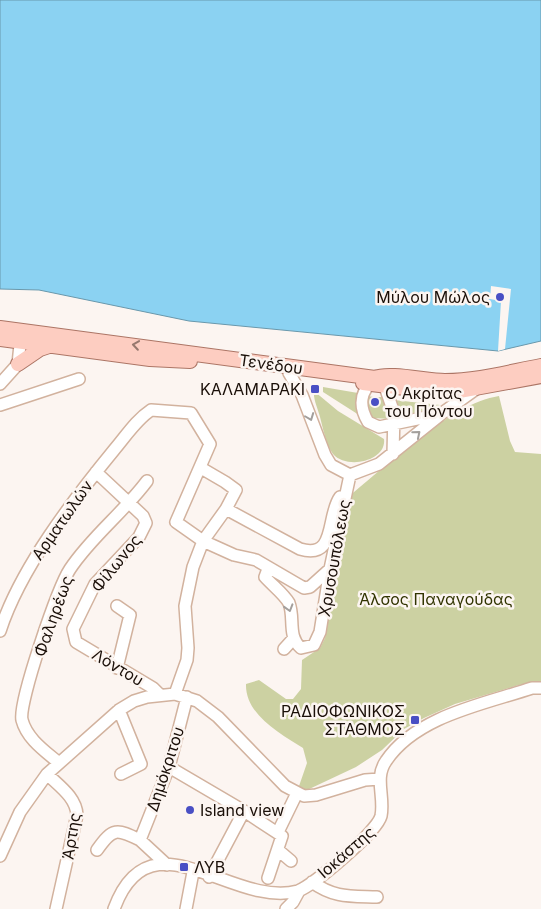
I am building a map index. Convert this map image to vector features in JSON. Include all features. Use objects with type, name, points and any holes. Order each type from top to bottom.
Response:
[{"type":"main road","name":"Τενέδου","points":[[0,328],[50,346],[150,359],[209,362],[289,373],[378,381],[409,379],[457,381],[541,366]]},
{"type":"main road","name":"Τενέδου","points":[[0,339],[21,336],[378,381],[430,390],[476,389],[541,376]]},
{"type":"main road","points":[[18,364],[40,349],[50,346]]},
{"type":"street","points":[[0,384],[18,364],[21,336]]},
{"type":"street","points":[[289,373],[302,394],[325,455],[331,465],[350,475],[379,464],[441,414],[476,389]]},
{"type":"street","points":[[0,405],[79,379]]},
{"type":"street","points":[[393,454],[395,424],[394,413],[378,381],[361,398],[362,410],[368,422],[379,427],[395,424],[441,414]]},
{"type":"street","name":"Αρματωλών","points":[[0,631],[8,604],[32,562],[96,472],[140,418],[151,410],[191,413],[210,444],[201,468]]},
{"type":"street","points":[[175,694],[187,660],[188,648],[185,619],[188,584],[204,541],[234,494],[234,488],[201,468],[176,522],[204,541],[234,555],[256,560],[268,569],[304,588],[310,587],[330,569]]},
{"type":"street","name":"Φίλωνος","points":[[76,642],[73,629],[96,584],[145,528],[143,516],[96,472]]},
{"type":"street","name":"Χρυσουπόλεως","points":[[268,569],[265,577],[289,603],[294,638],[301,648],[314,645],[318,640],[330,569],[350,475]]},
{"type":"street","name":"Φαληρέως","points":[[59,763],[37,745],[27,732],[22,720],[25,697],[63,582],[78,558],[131,503],[147,481]]},
{"type":"street","points":[[226,509],[300,549],[310,552],[317,550],[327,539],[338,498],[345,494]]},
{"type":"street","points":[[117,606],[130,615],[117,668]]},
{"type":"street","points":[[284,649],[294,638]]},
{"type":"street","name":"Λόντου","points":[[76,642],[153,688],[159,694]]},
{"type":"street","name":"Ιοκάστης","points":[[114,909],[121,891],[134,874],[148,866],[167,865],[261,894],[283,894],[299,891],[368,836],[378,824],[382,810],[380,779],[386,760],[403,741],[422,727],[536,688]]},
{"type":"street","points":[[0,856],[20,812],[47,774],[119,710],[134,701],[159,694],[175,694],[187,697],[206,706],[269,770],[297,793],[310,796],[357,782],[380,779]]},
{"type":"street","name":"Δημόκριτου","points":[[140,840],[169,767],[187,697]]},
{"type":"street","points":[[119,710],[141,764],[122,774]]},
{"type":"street","points":[[169,767],[244,811],[282,836],[268,878]]},
{"type":"street","name":"Άρτης","points":[[47,774],[74,801],[77,808],[56,909]]},
{"type":"street","points":[[278,832],[297,793]]},
{"type":"street","points":[[209,877],[244,811]]},
{"type":"street","points":[[98,850],[107,836],[112,832],[121,831],[140,840],[167,865]]},
{"type":"street","points":[[278,850],[291,861]]},
{"type":"street","points":[[186,909],[193,872]]},
{"type":"street","points":[[312,882],[326,892],[340,896],[377,897]]},
{"type":"street","points":[[292,907],[299,891]]},
{"type":"green space","points":[[323,387],[358,393],[356,400],[359,415],[323,392]]},
{"type":"green space","points":[[314,391],[338,411],[384,439],[383,447],[379,453],[373,458],[356,462],[347,462],[333,454],[328,446]]},
{"type":"green space","points":[[367,396],[374,397],[371,403],[379,404],[377,397],[385,397],[391,419],[373,418],[366,408]]},
{"type":"green space","name":"Άλσος Παναγούδας","points":[[499,396],[510,441],[515,452],[541,454],[541,682],[519,685],[455,704],[404,729],[382,750],[356,767],[305,791],[298,789],[307,763],[303,748],[275,730],[258,714],[251,705],[247,695],[246,684],[259,680],[286,699],[293,699],[301,689],[302,660],[320,648],[325,638],[348,497],[400,453],[440,423],[480,401]]},
{"type":"green space","points":[[394,400],[440,405],[398,421]]},
{"type":"water","points":[[0,0],[541,0],[541,341],[498,351],[189,321],[39,290],[0,289]]},
{"type":"pier","points":[[491,286],[511,289],[505,349],[498,351],[501,301],[490,299]]},
{"type":"place","name":"Μύλου Μώλος","points":[[500,297]]},
{"type":"place","name":"ΚΑΛΑΜΑΡΑΚΙ","points":[[315,389]]},
{"type":"place","name":"Ο Ακρίτας του Πόντου","points":[[375,402]]},
{"type":"place","name":"ΡΑΔΙΟΦΩΝΙΚΟΣ ΣΤΑΘΜΟΣ","points":[[415,720]]},
{"type":"place","name":"Island view","points":[[190,810]]},
{"type":"place","name":"ΛΥΒ","points":[[184,867]]}]
